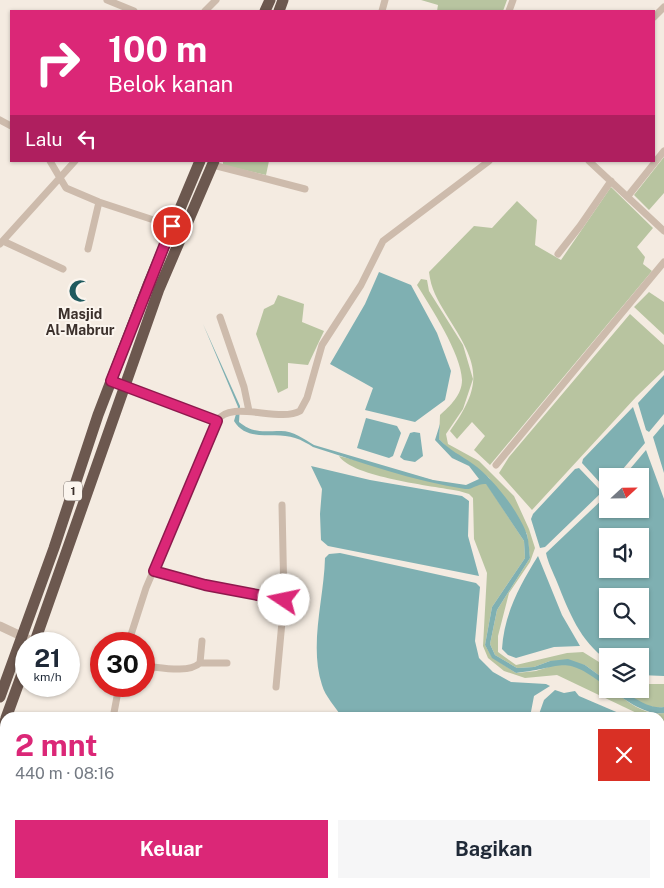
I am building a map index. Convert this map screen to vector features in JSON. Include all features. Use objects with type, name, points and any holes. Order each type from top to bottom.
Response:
[{"type":"highway","name":"1","points":[[23,632],[111,381],[143,314],[178,228],[200,162]]},
{"type":"highway","name":"1","points":[[178,228],[213,163]]},
{"type":"highway","name":"1","points":[[38,632],[123,385],[143,314]]},
{"type":"highway","name":"1","points":[[0,697],[15,655]]},
{"type":"highway","points":[[8,712],[15,694]]},
{"type":"street","points":[[108,0],[132,10]]},
{"type":"street","points":[[206,10],[216,0]]},
{"type":"street","points":[[655,16],[664,7]]},
{"type":"street","points":[[628,196],[664,151]]},
{"type":"street","points":[[50,162],[66,188],[99,202],[178,228]]},
{"type":"street","points":[[63,269],[2,242],[73,162]]},
{"type":"street","points":[[132,632],[140,605],[220,416],[246,412],[285,416],[300,411],[307,398],[322,345],[361,285],[383,241],[488,162]]},
{"type":"street","points":[[213,163],[305,189]]},
{"type":"street","points":[[594,163],[664,231]]},
{"type":"street","points":[[558,254],[611,181]]},
{"type":"street","points":[[88,248],[99,202]]},
{"type":"street","points":[[496,465],[664,262]]},
{"type":"street","points":[[220,318],[244,387],[246,412]]},
{"type":"street","points":[[111,381],[217,421]]},
{"type":"street","points":[[276,687],[284,600],[282,505]]},
{"type":"street","points":[[154,571],[205,585],[284,600]]},
{"type":"street","points":[[0,626],[15,633]]},
{"type":"street","points":[[200,663],[202,641]]},
{"type":"street","points":[[155,666],[189,668],[200,663],[227,663]]},
{"type":"street","points":[[113,712],[117,697]]},
{"type":"green space","points":[[421,0],[507,0],[503,10],[437,10],[438,5]]},
{"type":"green space","points":[[664,157],[664,193],[649,210],[634,195]]},
{"type":"green space","points":[[223,162],[269,162],[266,175],[223,165]]},
{"type":"green space","points":[[611,187],[653,228],[637,247],[645,257],[643,264],[652,271],[490,465],[474,450],[485,436],[472,422],[457,439],[450,431],[469,399],[473,385],[473,372],[465,346],[435,294],[429,272],[474,226],[492,228],[517,201],[537,220],[535,245],[561,260]]},
{"type":"green space","points":[[421,279],[427,280],[429,291],[463,345],[473,379],[463,409],[446,434],[448,444],[479,461],[514,496],[529,529],[535,548],[530,562],[509,593],[498,636],[498,652],[516,665],[567,653],[583,652],[599,662],[599,675],[585,665],[550,661],[534,667],[517,668],[495,655],[490,644],[497,610],[530,558],[527,534],[489,478],[472,464],[454,454],[439,439],[440,415],[458,395],[462,380],[457,357],[451,344],[417,285]]},
{"type":"green space","points":[[649,292],[664,302],[664,335],[634,307]]},
{"type":"green space","points":[[278,295],[304,304],[302,322],[324,331],[308,365],[288,363],[288,388],[278,393],[256,334],[264,309],[274,304]]},
{"type":"green space","points":[[630,314],[664,345],[664,370],[636,397],[532,510],[499,473],[509,457]]},
{"type":"green space","points":[[339,456],[467,489],[479,483],[486,483],[524,541],[525,558],[492,607],[485,645],[492,657],[516,673],[536,671],[561,664],[570,664],[581,668],[599,679],[599,695],[557,675],[525,678],[504,671],[488,658],[483,646],[487,573],[474,539],[473,498],[469,494],[394,480],[360,470]]},
{"type":"green space","points":[[649,684],[664,684],[664,707],[652,707],[632,698],[649,698]]},
{"type":"green space","points":[[605,698],[624,698],[640,709],[649,712],[635,712]]},
{"type":"water","points":[[379,272],[411,285],[437,333],[451,371],[445,400],[415,422],[365,410],[373,388],[330,364],[365,304]]},
{"type":"water","points":[[203,324],[240,406],[239,422],[244,426],[259,431],[290,432],[314,445],[433,480],[466,485],[479,479],[469,466],[452,458],[435,440],[440,424],[439,439],[473,464],[497,486],[518,516],[528,538],[530,558],[497,610],[490,644],[495,655],[517,668],[534,667],[550,661],[568,659],[585,665],[599,675],[599,681],[581,670],[563,665],[516,673],[492,658],[485,645],[492,607],[525,558],[524,541],[486,484],[480,484],[468,489],[446,486],[369,465],[313,447],[295,438],[246,432],[234,421],[238,407]]},
{"type":"water","points":[[664,375],[664,414],[649,432],[646,430],[638,403]]},
{"type":"water","points":[[633,407],[645,443],[624,468],[599,468],[599,482],[582,463],[583,459]]},
{"type":"water","points":[[366,418],[397,426],[401,433],[393,456],[389,458],[357,448]]},
{"type":"water","points":[[664,424],[664,473],[653,437]]},
{"type":"water","points":[[410,433],[420,433],[423,456],[415,462],[404,460],[400,457]]},
{"type":"water","points":[[646,450],[664,499],[664,676],[649,675],[649,648],[599,648],[599,653],[589,644],[571,615],[546,553],[599,503],[599,518],[649,518],[649,468],[631,468]]},
{"type":"water","points":[[311,466],[370,480],[462,496],[469,501],[468,536],[479,576],[328,546],[321,540],[320,514],[322,489]]},
{"type":"water","points":[[579,468],[599,489],[599,495],[545,547],[540,548],[531,519],[533,514],[575,469]]},
{"type":"water","points":[[340,553],[476,583],[480,587],[475,641],[479,658],[493,672],[511,682],[546,684],[550,686],[534,696],[531,712],[338,712],[323,689],[318,670],[317,654],[318,622],[325,558],[329,554]]},
{"type":"water","points":[[538,556],[562,615],[580,646],[554,647],[516,658],[508,655],[502,649],[503,636],[514,600]]},
{"type":"water","points":[[555,690],[564,693],[575,691],[579,696],[616,712],[540,712],[544,700]]},
{"type":"water","points":[[622,698],[634,698],[649,705],[664,707],[664,712],[650,712]]},
{"type":"place","name":"Masjid Al-Mabrur","points":[[80,291]]},
{"type":"route","points":[[172,226],[111,381],[208,416],[217,421],[154,571],[205,585],[284,600]]}]
